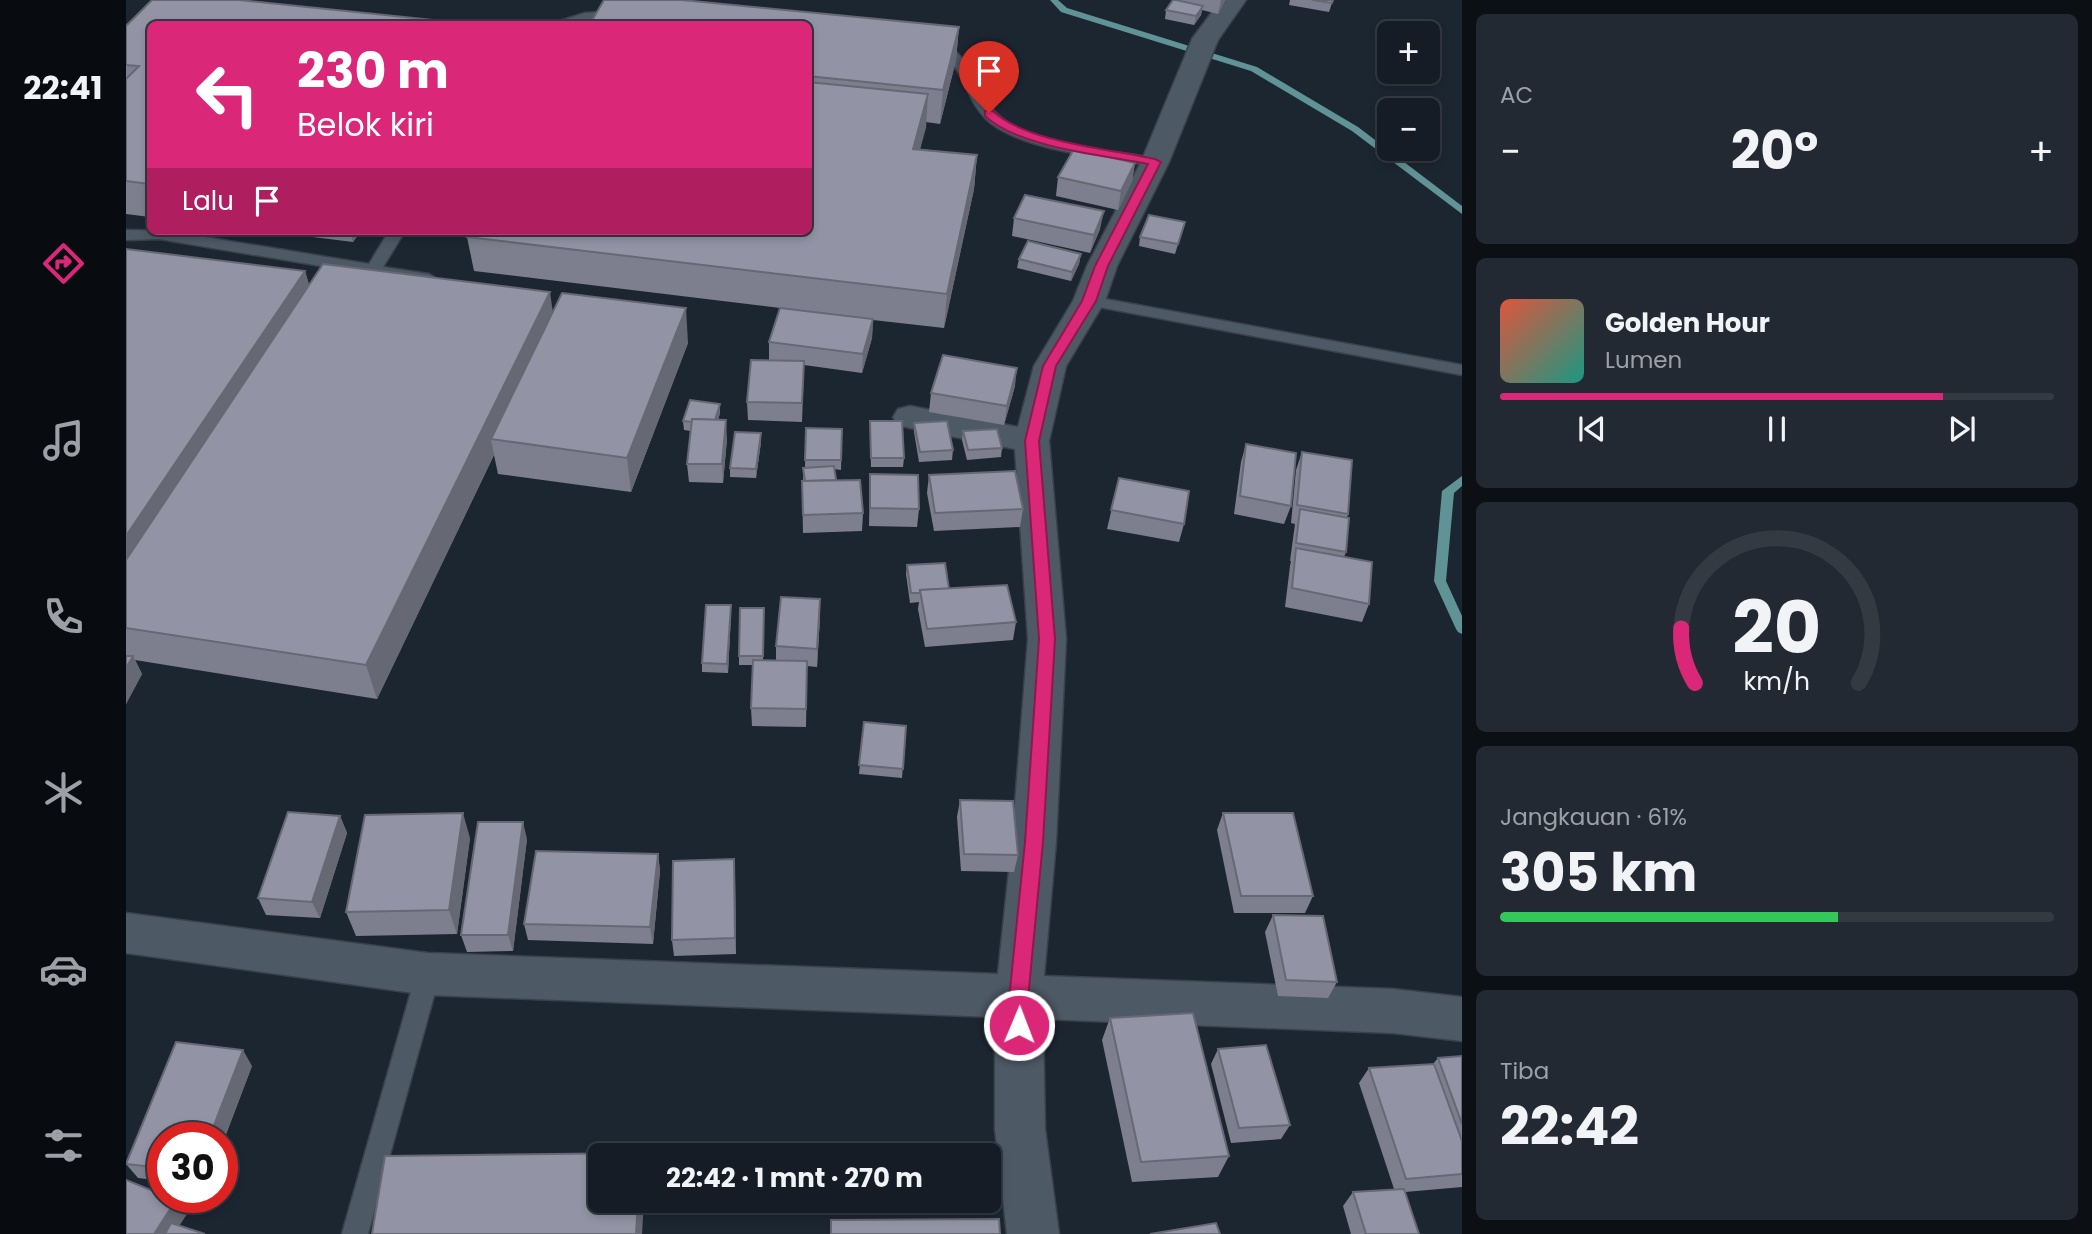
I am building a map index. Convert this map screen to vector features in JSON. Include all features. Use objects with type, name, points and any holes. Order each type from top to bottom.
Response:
[{"type":"street","points":[[1033,1234],[1020,1129],[1018,999],[1034,842],[1047,639],[1032,441],[1050,366],[1089,301],[1102,266],[1155,162],[1205,39],[1234,0]]},
{"type":"street","points":[[910,417],[1032,441]]},
{"type":"street","points":[[126,933],[428,974],[1018,999],[1393,1011],[1462,1019]]},
{"type":"lane","points":[[570,21],[597,15],[635,15]]},
{"type":"lane","points":[[920,43],[945,48],[959,58],[979,102],[1000,124],[1026,135],[1155,162]]},
{"type":"lane","points":[[126,235],[147,234]]},
{"type":"lane","points":[[165,235],[442,282]]},
{"type":"lane","points":[[374,269],[395,235]]},
{"type":"lane","points":[[1089,301],[1462,370]]},
{"type":"lane","points":[[355,1234],[428,974]]},
{"type":"building","points":[[152,0],[239,0],[443,21],[147,21],[147,184],[126,181],[126,79],[139,66],[126,65],[126,26]]},
{"type":"building","points":[[604,0],[682,0],[959,27],[943,90],[812,76],[812,21],[592,21]]},
{"type":"building","points":[[1173,0],[1203,6],[1196,16],[1166,10]]},
{"type":"building","points":[[1312,0],[1333,0],[1332,3]]},
{"type":"building","points":[[812,82],[928,94],[913,149],[977,155],[947,294],[467,237],[812,235]]},
{"type":"building","points":[[1074,149],[1135,163],[1121,191],[1058,177]]},
{"type":"building","points":[[1025,195],[1104,211],[1094,235],[1014,218]]},
{"type":"building","points":[[1149,215],[1185,222],[1178,244],[1140,237]]},
{"type":"building","points":[[1028,241],[1081,254],[1072,272],[1019,259]]},
{"type":"building","points":[[126,249],[305,271],[126,536]]},
{"type":"building","points":[[323,264],[550,292],[366,665],[126,628],[126,560]]},
{"type":"building","points":[[562,293],[686,308],[627,458],[491,439]]},
{"type":"building","points":[[780,308],[873,319],[863,354],[769,342]]},
{"type":"building","points":[[943,355],[1017,368],[1007,406],[931,393]]},
{"type":"building","points":[[751,360],[804,361],[802,403],[747,402]]},
{"type":"building","points":[[690,400],[720,404],[715,420],[683,421]]},
{"type":"building","points":[[692,419],[726,420],[722,464],[687,464]]},
{"type":"building","points":[[870,421],[902,421],[904,458],[871,458]]},
{"type":"building","points":[[947,421],[953,450],[920,452],[914,423]]},
{"type":"building","points":[[806,428],[842,429],[841,460],[805,460]]},
{"type":"building","points":[[997,429],[1002,448],[968,450],[963,431]]},
{"type":"building","points":[[735,432],[761,433],[756,469],[730,468]]},
{"type":"building","points":[[1246,444],[1296,453],[1291,506],[1240,496]]},
{"type":"building","points":[[1302,452],[1352,460],[1348,514],[1297,505]]},
{"type":"building","points":[[834,466],[836,480],[805,481],[803,468]]},
{"type":"building","points":[[1015,471],[1023,509],[935,513],[929,475]]},
{"type":"building","points":[[870,474],[918,475],[919,509],[870,508]]},
{"type":"building","points":[[1119,478],[1189,491],[1184,524],[1111,510]]},
{"type":"building","points":[[860,480],[863,513],[803,515],[802,481]]},
{"type":"building","points":[[1300,509],[1349,518],[1346,552],[1296,543]]},
{"type":"building","points":[[1296,548],[1372,562],[1369,604],[1292,588]]},
{"type":"building","points":[[945,563],[949,589],[911,593],[907,565]]},
{"type":"building","points":[[1007,585],[1016,622],[927,629],[920,590]]},
{"type":"building","points":[[781,597],[820,599],[817,649],[776,646]]},
{"type":"building","points":[[706,605],[731,605],[727,664],[702,663]]},
{"type":"building","points":[[740,608],[764,608],[763,656],[739,656]]},
{"type":"building","points":[[126,656],[133,656],[126,668]]},
{"type":"building","points":[[753,660],[807,661],[806,709],[751,708]]},
{"type":"building","points":[[864,722],[906,726],[903,769],[859,765]]},
{"type":"building","points":[[960,800],[1013,801],[1018,855],[964,854]]},
{"type":"building","points":[[288,812],[340,816],[312,902],[258,898]]},
{"type":"building","points":[[463,813],[449,910],[346,912],[365,815]]},
{"type":"building","points":[[1223,813],[1293,813],[1313,896],[1241,896]]},
{"type":"building","points":[[478,822],[523,822],[508,935],[461,935]]},
{"type":"building","points":[[536,851],[658,854],[650,927],[524,924]]},
{"type":"building","points":[[734,859],[735,938],[672,940],[673,861]]},
{"type":"building","points":[[1273,915],[1323,916],[1337,982],[1286,980]]},
{"type":"building","points":[[1193,1013],[1229,1156],[1141,1162],[1110,1018]]},
{"type":"building","points":[[176,1042],[243,1050],[215,1122],[147,1122],[147,1166],[126,1164]]},
{"type":"building","points":[[1266,1045],[1290,1125],[1239,1128],[1218,1049]]},
{"type":"building","points":[[1462,1056],[1462,1124],[1438,1058]]},
{"type":"building","points":[[1434,1064],[1462,1141],[1462,1174],[1406,1179],[1369,1068]]},
{"type":"building","points":[[588,1154],[588,1213],[637,1213],[636,1234],[372,1234],[385,1156]]},
{"type":"building","points":[[126,1180],[147,1189],[147,1213],[168,1213],[154,1234],[126,1234]]},
{"type":"building","points":[[1404,1189],[1419,1234],[1366,1234],[1353,1192]]},
{"type":"building","points":[[999,1219],[1000,1234],[831,1234],[831,1220]]},
{"type":"building","points":[[171,1223],[205,1234],[165,1234]]},
{"type":"building","points":[[1216,1223],[1220,1234],[1150,1234]]},
{"type":"waterway","points":[[1054,0],[1064,10],[1254,69],[1355,129],[1462,211]]},
{"type":"waterway","points":[[1462,480],[1448,491],[1440,581],[1462,629]]},
{"type":"route","points":[[989,113],[1012,131],[1155,162],[1102,266],[1089,301],[1050,366],[1032,441],[1047,639],[1034,842],[1018,999],[1019,1025]]}]
